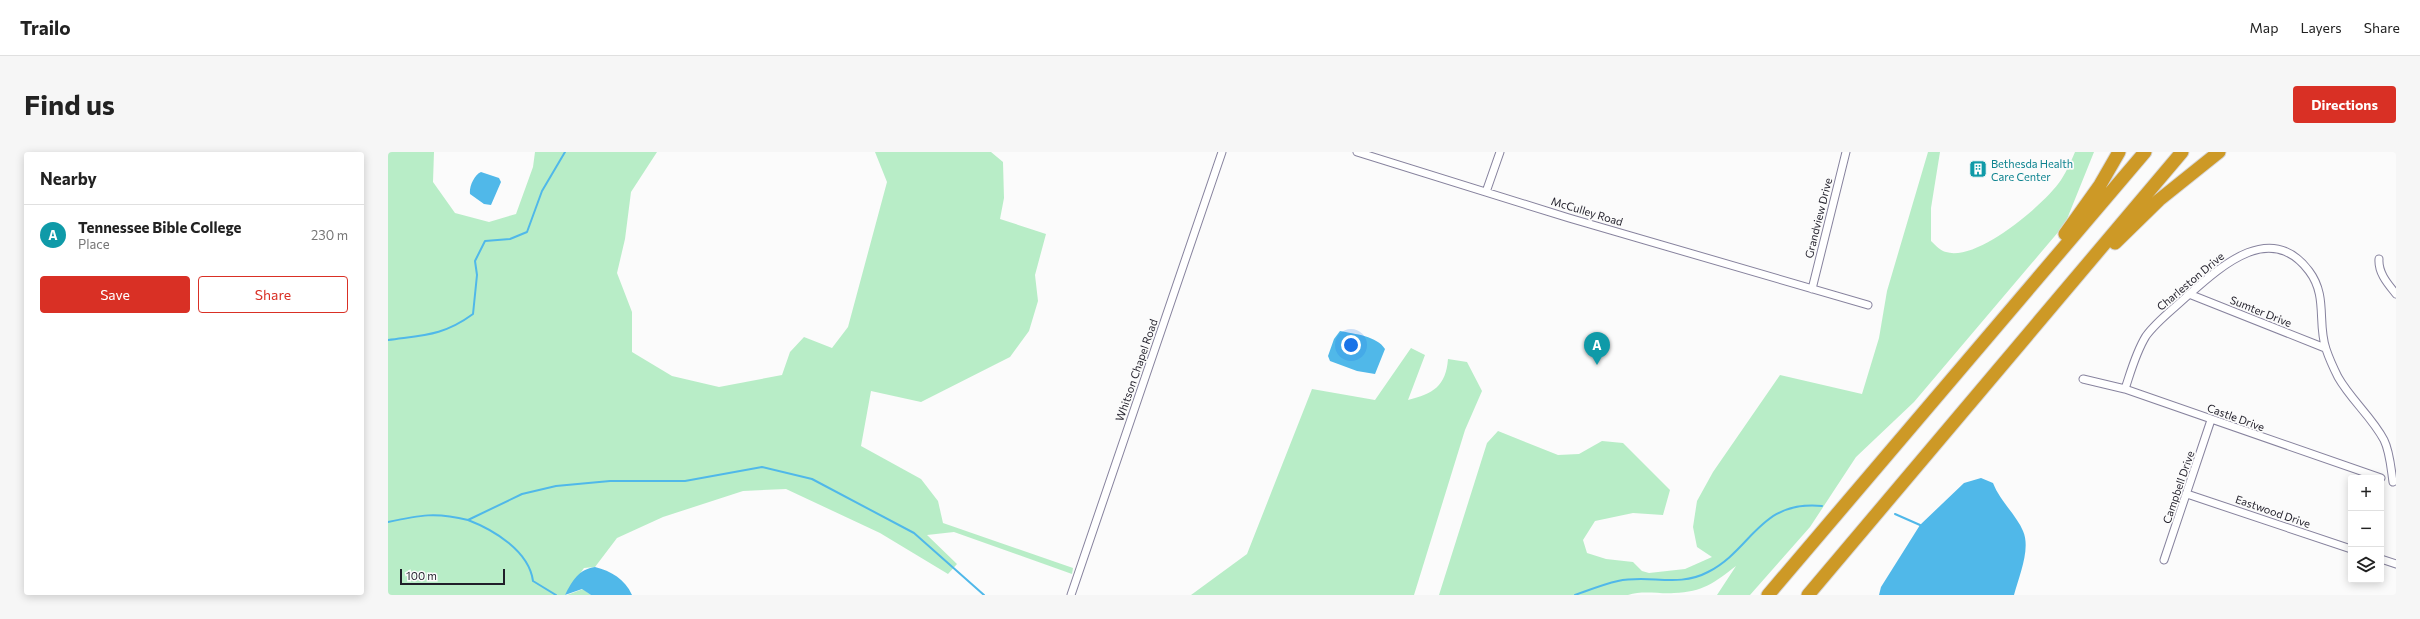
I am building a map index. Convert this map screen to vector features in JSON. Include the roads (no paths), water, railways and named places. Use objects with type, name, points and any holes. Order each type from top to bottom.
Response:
[{"type":"highway","points":[[2015,305],[2100,185],[2120,152]]},
{"type":"highway","points":[[1768,595],[2144,152]]},
{"type":"highway","points":[[1808,595],[2182,152]]},
{"type":"highway","points":[[2058,299],[2160,200],[2219,152]]},
{"type":"street","name":"Whitson Chapel Road","points":[[1071,595],[1222,152]]},
{"type":"street","name":"McCulley Road","points":[[1357,152],[1812,289]]},
{"type":"street","points":[[1486,192],[1500,152]]},
{"type":"street","name":"Grandview Drive","points":[[1812,289],[1846,152]]},
{"type":"street","name":"Charleston Drive","points":[[2125,389],[2136,356],[2147,336],[2190,294],[2236,257],[2256,249],[2273,248],[2285,250],[2295,256],[2309,271],[2318,287],[2325,348],[2339,377],[2374,423],[2385,442],[2394,482]]},
{"type":"street","points":[[2379,259],[2380,271],[2396,294]]},
{"type":"street","points":[[1812,289],[1868,305]]},
{"type":"street","name":"Sumter Drive","points":[[2190,294],[2325,348]]},
{"type":"street","name":"Castle Drive","points":[[2084,379],[2125,389],[2372,475]]},
{"type":"street","name":"Campbell Drive","points":[[2164,560],[2211,420]]},
{"type":"street","name":"Castle Drive","points":[[2384,479],[2394,482]]},
{"type":"street","name":"Eastwood Drive","points":[[2187,494],[2348,548]]},
{"type":"street","points":[[2384,560],[2396,564]]},
{"type":"water","points":[[481,172],[499,178],[501,182],[491,205],[484,204],[470,194],[472,182]]},
{"type":"water","points":[[1340,331],[1371,338],[1377,341],[1385,349],[1375,374],[1357,371],[1330,361],[1328,356],[1334,339]]},
{"type":"water","points":[[1981,478],[1993,483],[1996,490],[2020,525],[2025,538],[2025,554],[2014,595],[1879,595],[1881,587],[1920,525],[1964,483]]},
{"type":"water","points":[[595,567],[617,576],[626,584],[632,595],[591,595],[582,589],[565,595],[570,585],[580,573],[589,568]]},
{"type":"waterway","points":[[388,340],[442,331],[452,327],[473,314],[477,275],[475,261],[485,241],[510,239],[527,232],[542,191],[565,152]]},
{"type":"waterway","points":[[388,522],[428,515],[446,516],[468,520],[522,494],[556,486],[610,481],[685,481],[762,467],[812,479],[914,533],[984,595]]},
{"type":"waterway","points":[[1575,595],[1607,584],[1630,579],[1675,580],[1697,577],[1723,562],[1770,518],[1784,511],[1801,506],[1822,506]]},
{"type":"waterway","points":[[1895,514],[1920,525]]},
{"type":"waterway","points":[[468,520],[489,530],[509,543],[525,560],[533,581],[556,595]]},
{"type":"place","name":"Bethesda Health Care Center","points":[[1978,169]]},
{"type":"place","name":"Tennessee Bible College","points":[[1597,365]]}]
